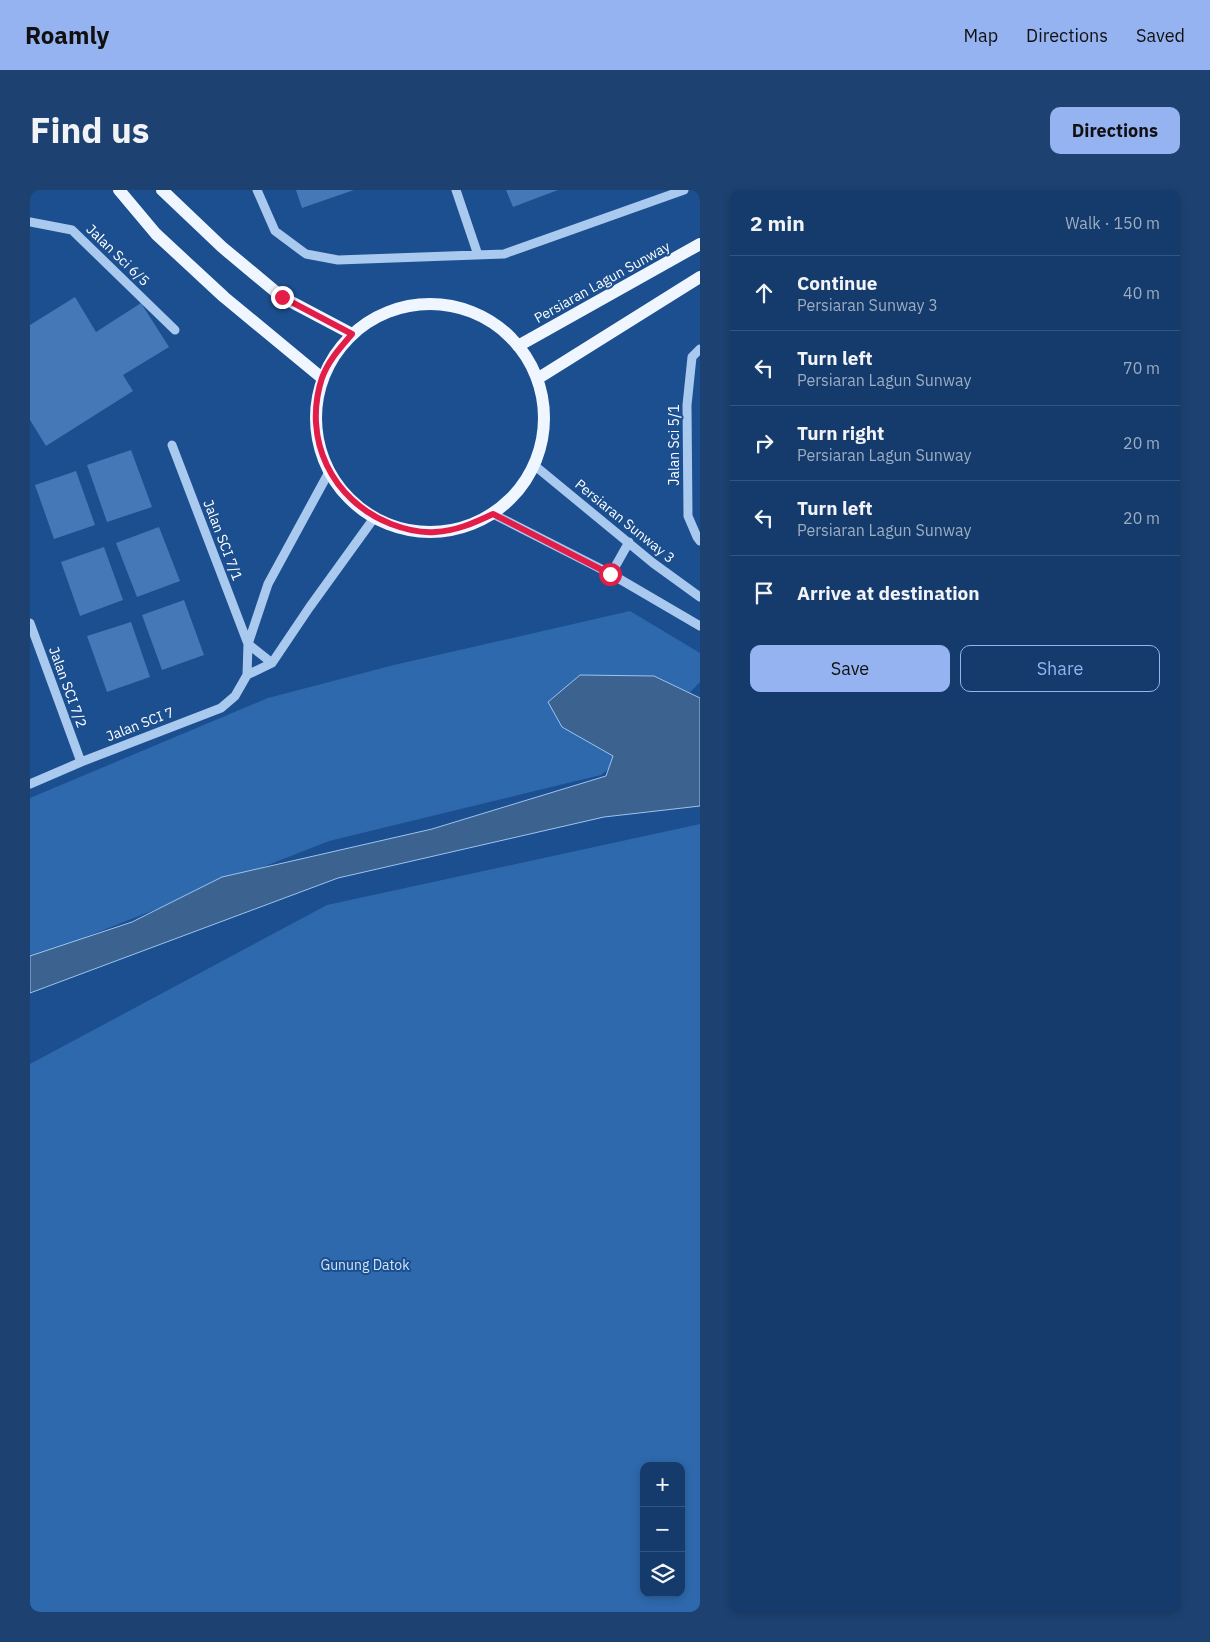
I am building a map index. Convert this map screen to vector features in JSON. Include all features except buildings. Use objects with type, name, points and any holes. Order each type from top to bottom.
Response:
[{"type":"main road","points":[[119,190],[156,234],[224,297],[322,378]]},
{"type":"main road","points":[[162,190],[222,247],[282,297],[352,334]]},
{"type":"main road","name":"Persiaran Lagun Sunway","points":[[518,346],[700,244]]},
{"type":"main road","points":[[537,379],[700,277]]},
{"type":"main road","points":[[418,304],[456,307],[490,321],[518,346],[537,379],[544,408],[543,438],[534,465],[517,493],[493,514],[465,527],[434,532],[403,529],[374,518],[348,498],[329,472],[318,441],[316,409],[322,378],[334,354],[352,334],[382,313],[418,304]]},
{"type":"street","points":[[257,190],[275,232],[306,254],[338,260],[504,254],[671,192],[684,190]]},
{"type":"street","points":[[456,190],[478,255]]},
{"type":"street","name":"Jalan Sci 6/5","points":[[30,222],[72,230],[175,330]]},
{"type":"street","name":"Jalan Sci 5/1","points":[[700,349],[692,357],[687,406],[688,516],[700,541]]},
{"type":"street","name":"Jalan SCI 7/1","points":[[172,445],[248,644]]},
{"type":"street","name":"Persiaran Sunway 3","points":[[534,465],[653,563],[700,598]]},
{"type":"street","points":[[329,472],[268,584],[248,644],[247,675],[272,664],[309,608],[374,518]]},
{"type":"street","points":[[493,514],[610,574],[700,626]]},
{"type":"street","points":[[610,574],[629,542]]},
{"type":"street","name":"Jalan SCI 7/2","points":[[30,622],[81,762]]},
{"type":"street","points":[[248,644],[272,664]]},
{"type":"street","name":"Jalan SCI 7","points":[[30,784],[81,762],[221,708],[235,696],[247,675]]},
{"type":"green space","points":[[630,611],[700,653],[700,682],[648,736],[601,775],[329,841],[30,959],[30,798],[268,698],[394,665]]},
{"type":"green space","name":"Gunung Datok","points":[[700,824],[700,1612],[30,1612],[30,1064],[327,905]]},
{"type":"shaded area","points":[[580,675],[654,676],[700,698],[700,806],[604,817],[338,878],[30,993],[30,956],[132,922],[222,877],[432,829],[606,776],[613,756],[562,727],[548,702]]},
{"type":"route","points":[[282,297],[352,334],[334,354],[322,378],[316,409],[318,441],[329,472],[348,498],[374,518],[403,529],[434,532],[465,527],[493,514],[610,574]]}]
